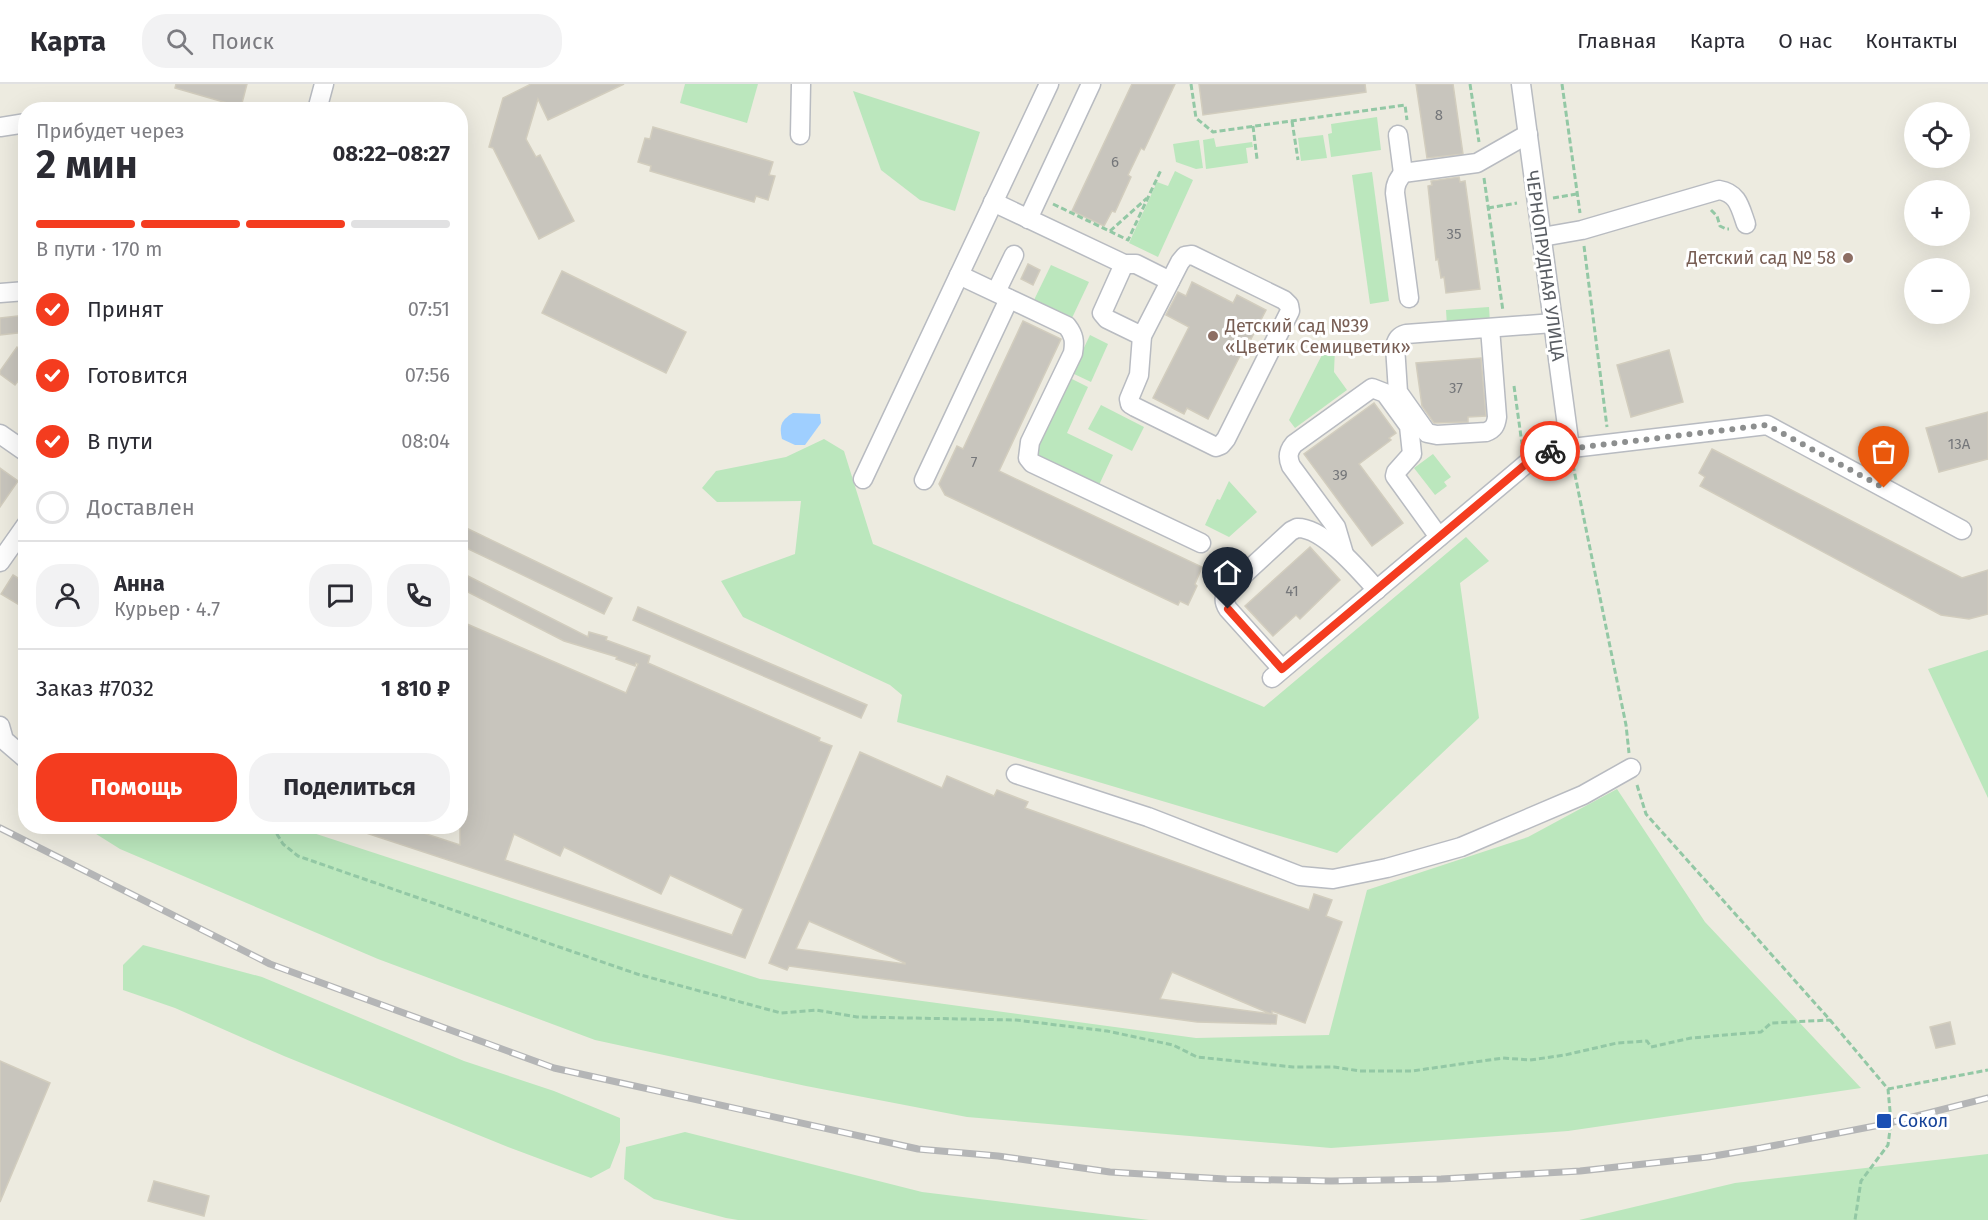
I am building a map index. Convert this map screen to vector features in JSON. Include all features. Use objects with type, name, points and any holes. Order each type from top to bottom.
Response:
[{"type":"street","points":[[318,102],[324,84]]},
{"type":"street","points":[[800,135],[801,84]]},
{"type":"street","points":[[863,479],[1048,84]]},
{"type":"street","points":[[1028,219],[1091,84]]},
{"type":"street","name":"ЧЕРНОПРУДНАЯ УЛИЦА","points":[[1521,84],[1570,448]]},
{"type":"street","points":[[0,127],[18,124]]},
{"type":"street","points":[[1402,129],[1403,173],[1396,183],[1395,193],[1410,298]]},
{"type":"street","points":[[1403,173],[1477,163],[1528,135]]},
{"type":"street","points":[[1542,237],[1582,230],[1719,190],[1735,197],[1746,224]]},
{"type":"street","points":[[993,202],[1124,264],[1136,264],[1170,281]]},
{"type":"street","points":[[924,480],[1003,296],[1014,255]]},
{"type":"street","points":[[1192,255],[1289,305],[1290,311],[1287,319],[1221,445],[1216,447],[1131,404],[1130,399],[1139,375],[1142,336],[1170,281],[1185,256],[1192,255]]},
{"type":"street","points":[[1124,264],[1102,314],[1107,319],[1142,336]]},
{"type":"street","points":[[959,275],[1067,326],[1073,334],[1075,342],[1073,353],[1030,442],[1028,458],[1038,466],[1201,543]]},
{"type":"street","points":[[0,293],[18,292]]},
{"type":"street","points":[[1498,327],[1496,425],[1492,430],[1486,432],[1437,435],[1427,433],[1398,392],[1396,339],[1406,334],[1498,327],[1553,323]]},
{"type":"street","points":[[1344,554],[1336,528],[1291,466],[1288,459],[1289,450],[1294,444],[1372,388],[1385,393],[1409,426],[1412,454],[1395,476],[1439,537]]},
{"type":"street","points":[[1377,590],[1344,554],[1311,530],[1297,528],[1228,589],[1224,603],[1277,674],[1542,453],[1767,425],[1962,530]]},
{"type":"street","points":[[0,434],[18,446]]},
{"type":"street","points":[[0,562],[18,536]]},
{"type":"street","points":[[0,726],[4,740],[18,752]]},
{"type":"street","points":[[1016,774],[1149,817],[1300,876],[1333,879],[1387,868],[1461,847],[1583,795],[1631,768]]},
{"type":"path","points":[[1191,84],[1196,118],[1213,132],[1405,105],[1402,129]]},
{"type":"path","points":[[1470,84],[1488,207],[1498,327]]},
{"type":"path","points":[[1562,84],[1581,222]]},
{"type":"path","points":[[1293,121],[1298,160]]},
{"type":"path","points":[[1253,126],[1257,159]]},
{"type":"path","points":[[1071,213],[1128,240],[1161,170]]},
{"type":"path","points":[[1553,198],[1577,194]]},
{"type":"path","points":[[1110,231],[1148,197]]},
{"type":"path","points":[[1488,207],[1517,203]]},
{"type":"path","points":[[1584,243],[1609,444]]},
{"type":"path","points":[[1513,384],[1525,465]]},
{"type":"path","points":[[1570,448],[1626,725],[1631,768],[1647,814],[1830,1020],[1888,1089],[1891,1122],[1888,1145],[1861,1181],[1855,1220]]},
{"type":"path","points":[[277,834],[283,844],[298,856],[637,974],[782,1013],[816,1011],[857,1017],[1016,1020],[1107,1031],[1173,1045],[1197,1057],[1293,1067],[1334,1067],[1370,1071],[1412,1071],[1503,1058],[1530,1060],[1565,1055],[1617,1043],[1647,1041],[1651,1047],[1691,1038],[1761,1032],[1771,1023],[1830,1020]]},
{"type":"path","points":[[1888,1089],[1988,1070]]},
{"type":"green space","points":[[685,84],[758,84],[747,123],[680,103]]},
{"type":"green space","points":[[853,91],[980,132],[955,211],[920,200],[881,170]]},
{"type":"green space","points":[[1377,117],[1381,150],[1331,157],[1328,134],[1332,133],[1331,124]]},
{"type":"green space","points":[[1323,135],[1327,158],[1301,161],[1298,138]]},
{"type":"green space","points":[[1214,138],[1216,147],[1252,142],[1253,147],[1246,148],[1248,163],[1206,169],[1203,140]]},
{"type":"green space","points":[[1199,140],[1203,168],[1196,169],[1176,162],[1173,144]]},
{"type":"green space","points":[[1175,171],[1193,180],[1158,257],[1129,243],[1157,182],[1168,186]]},
{"type":"green space","points":[[1372,172],[1389,301],[1370,304],[1352,175]]},
{"type":"green space","points":[[1051,265],[1089,282],[1072,318],[1034,300]]},
{"type":"green space","points":[[1489,307],[1490,323],[1447,326],[1446,310]]},
{"type":"green space","points":[[1090,335],[1108,344],[1091,382],[1072,373]]},
{"type":"green space","points":[[1327,345],[1335,348],[1334,372],[1347,390],[1295,428],[1289,420]]},
{"type":"green space","points":[[1070,378],[1088,387],[1067,433],[1113,455],[1099,485],[1034,454]]},
{"type":"green space","points":[[1101,405],[1144,427],[1132,451],[1088,429]]},
{"type":"green space","points":[[824,439],[844,451],[873,544],[1264,707],[1466,537],[1489,561],[1460,583],[1479,718],[1337,853],[897,722],[902,695],[890,685],[743,617],[721,581],[795,554],[801,501],[717,502],[702,488],[716,471],[786,457]]},
{"type":"green space","points":[[1433,454],[1451,477],[1444,482],[1447,486],[1435,495],[1414,468]]},
{"type":"green space","points":[[1229,481],[1257,512],[1229,537],[1205,525],[1217,499],[1220,500]]},
{"type":"green space","points":[[1988,650],[1988,798],[1928,669]]},
{"type":"green space","points":[[1617,789],[1705,922],[1861,1088],[1568,1131],[1331,1148],[967,1117],[806,1086],[595,1040],[378,959],[120,849],[96,834],[316,834],[760,979],[1196,1038],[1329,1035],[1367,890],[1528,837]]},
{"type":"green space","points":[[143,945],[262,977],[464,1061],[554,1091],[620,1118],[620,1142],[610,1168],[591,1178],[508,1147],[284,1056],[175,1008],[123,990],[123,965]]},
{"type":"green space","points":[[685,1132],[922,1192],[1149,1220],[738,1220],[654,1199],[624,1179],[626,1147]]},
{"type":"green space","points":[[1988,1154],[1988,1220],[1579,1220],[1735,1183]]},
{"type":"water","points":[[793,413],[820,414],[821,423],[805,445],[795,445],[782,439],[782,424]]},
{"type":"building","points":[[176,84],[247,84],[242,102],[224,102],[175,88]]},
{"type":"building","points":[[531,84],[624,84],[548,120],[538,99],[526,139],[536,157],[540,155],[574,221],[539,239],[493,148],[489,147],[503,98]]},
{"type":"building","points":[[1132,84],[1175,84],[1144,150],[1141,148],[1128,175],[1131,177],[1115,212],[1112,211],[1104,226],[1072,211]]},
{"type":"building","points":[[1199,84],[1365,84],[1366,92],[1203,115]]},
{"type":"building","points":[[1416,84],[1453,84],[1463,154],[1427,158]]},
{"type":"building","points":[[653,127],[773,162],[769,175],[775,176],[768,200],[756,196],[754,202],[650,171],[651,166],[638,162],[645,138],[650,139]]},
{"type":"building","points":[[1459,177],[1460,182],[1465,181],[1480,289],[1446,293],[1444,277],[1441,278],[1438,259],[1436,260],[1428,186],[1432,185],[1431,181]]},
{"type":"building","points":[[1028,264],[1040,270],[1033,285],[1021,279]]},
{"type":"building","points":[[562,271],[686,332],[666,373],[542,313]]},
{"type":"building","points":[[1192,282],[1233,303],[1237,295],[1266,310],[1251,339],[1249,338],[1208,419],[1187,408],[1184,414],[1153,398],[1189,327],[1166,315],[1178,292],[1186,296]]},
{"type":"building","points":[[18,316],[18,333],[0,335],[0,318]]},
{"type":"building","points":[[1023,321],[1061,339],[999,471],[1202,567],[1195,584],[1197,586],[1188,605],[1180,601],[1178,605],[945,495],[939,484],[957,446],[963,449]]},
{"type":"building","points":[[18,348],[18,381],[15,385],[0,374]]},
{"type":"building","points":[[1669,350],[1683,402],[1631,417],[1617,365]]},
{"type":"building","points":[[1481,358],[1486,416],[1468,417],[1468,422],[1434,423],[1422,406],[1416,363]]},
{"type":"building","points":[[1374,403],[1396,433],[1389,438],[1391,440],[1359,464],[1403,523],[1372,546],[1304,454]]},
{"type":"building","points":[[1988,412],[1988,459],[1939,472],[1926,428]]},
{"type":"building","points":[[1712,449],[1962,578],[1988,570],[1988,614],[1969,619],[1941,615],[1700,486],[1705,477],[1699,473]]},
{"type":"building","points":[[0,468],[18,481],[0,507]]},
{"type":"building","points":[[468,529],[612,598],[604,614],[468,549]]},
{"type":"building","points":[[1310,547],[1340,580],[1300,619],[1296,615],[1273,636],[1245,606]]},
{"type":"building","points":[[13,575],[18,578],[18,604],[1,594]]},
{"type":"building","points":[[468,576],[588,637],[589,632],[607,637],[606,640],[650,656],[648,663],[820,738],[819,741],[832,746],[745,958],[369,834],[426,834],[460,845],[460,834],[468,834],[468,624],[626,693],[638,664],[636,663],[635,666],[616,659],[617,657],[564,641],[468,592]],"holes":[[[514,834],[560,856],[564,847],[661,894],[670,875],[743,909],[732,935],[505,860]]]},
{"type":"building","points":[[638,607],[867,705],[861,718],[633,620]]},
{"type":"building","points":[[860,752],[942,788],[947,776],[994,796],[997,790],[1028,802],[1025,808],[1309,910],[1314,894],[1332,900],[1326,916],[1342,922],[1305,1023],[1272,1011],[1272,1014],[1277,1015],[1276,1024],[1197,1022],[789,966],[787,970],[769,963]],"holes":[[[809,921],[905,963],[905,964],[796,949]],[[1172,972],[1271,1014],[1160,999]]]},
{"type":"building","points":[[1950,1022],[1955,1044],[1936,1048],[1930,1027]]},
{"type":"building","points":[[0,1061],[50,1083],[0,1202]]},
{"type":"building","points":[[154,1181],[209,1196],[204,1216],[148,1201]]},
{"type":"railway","points":[[0,828],[270,964],[554,1068],[918,1149],[998,1156],[1110,1172],[1225,1179],[1331,1181],[1441,1179],[1580,1171],[1708,1157],[1885,1124],[1988,1098]]},
{"type":"way so far","points":[[1550,451],[1767,425],[1884,488]]},
{"type":"place","name":"Детский сад № 58","points":[[1848,258]]},
{"type":"place","name":"Детский сад №39 «Цветик Семицветик»","points":[[1213,336]]},
{"type":"place","name":"Сокол","points":[[1884,1121]]},
{"type":"route","points":[[1228,609],[1282,669],[1533,458],[1550,451]]}]
